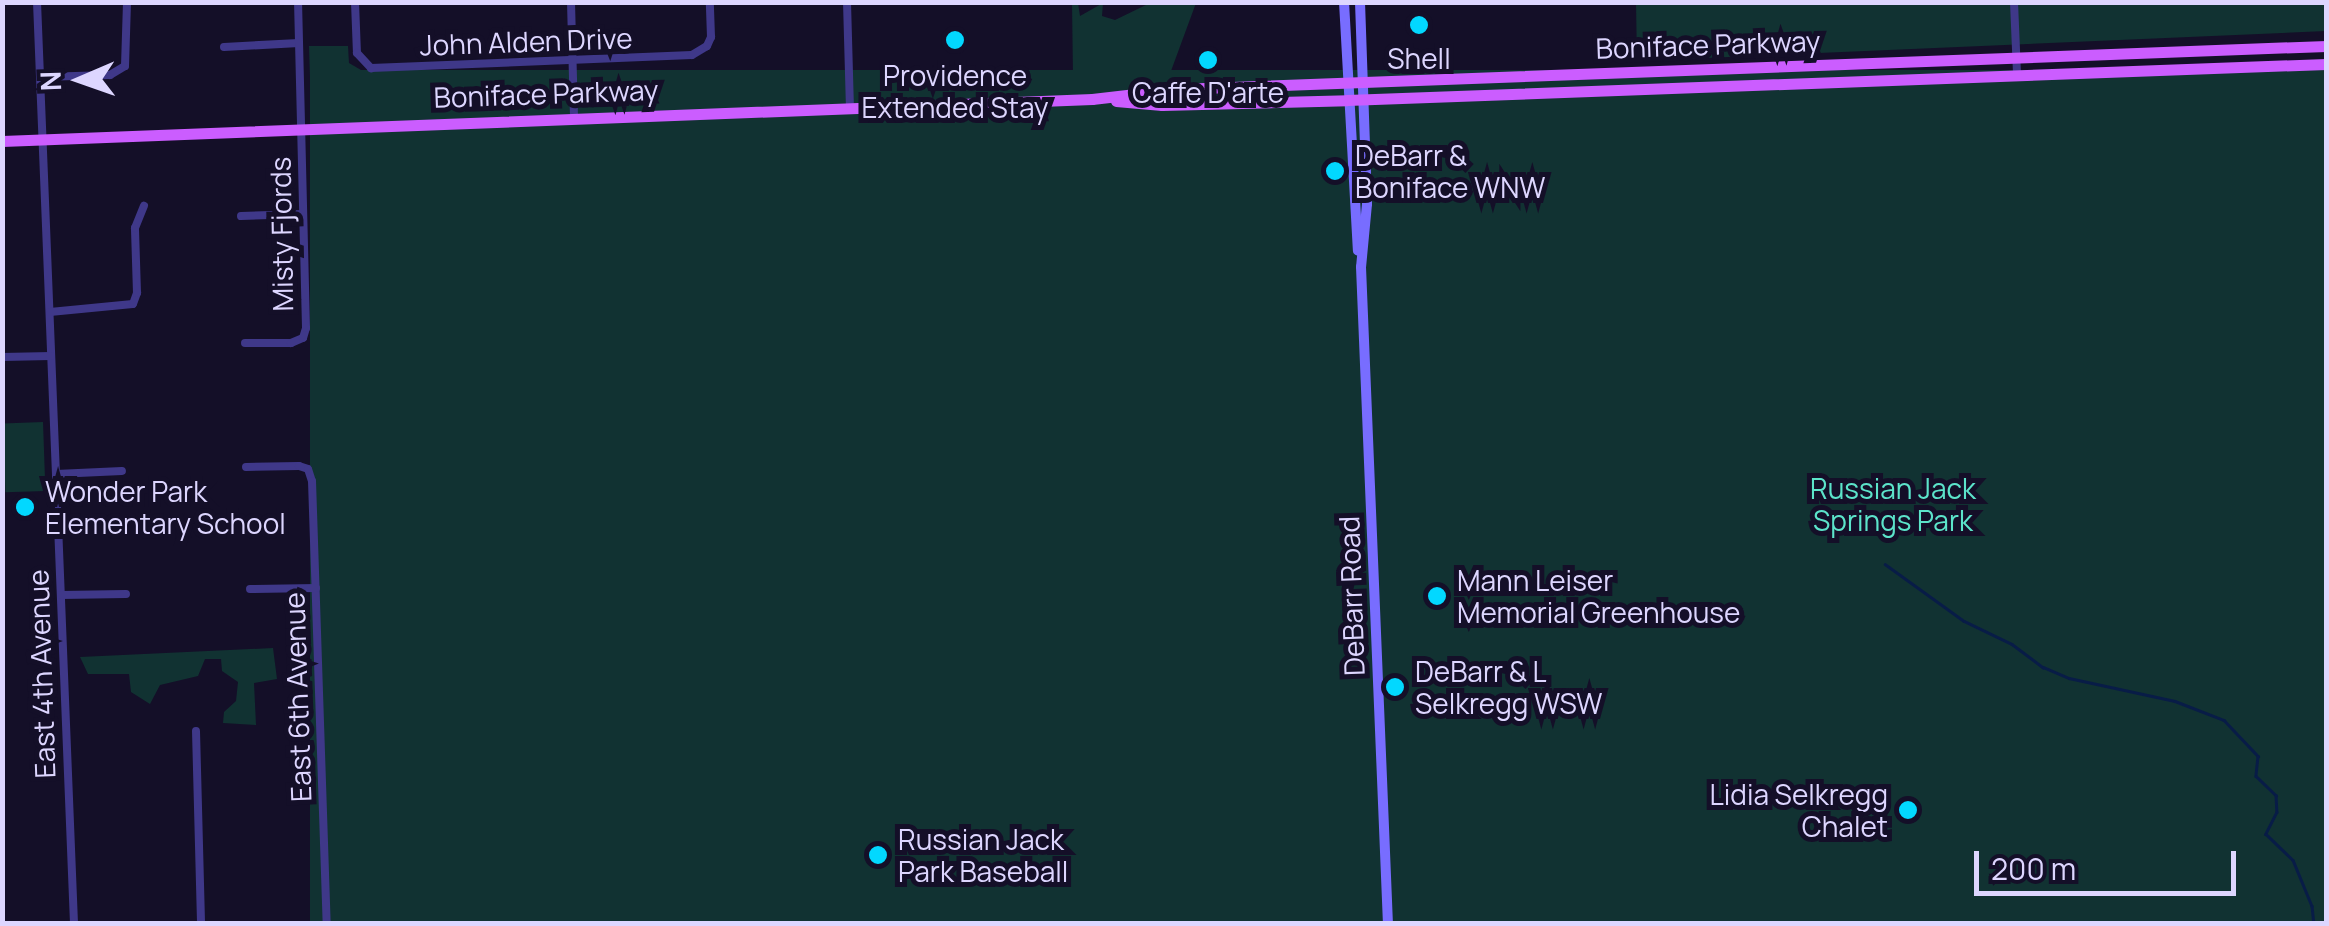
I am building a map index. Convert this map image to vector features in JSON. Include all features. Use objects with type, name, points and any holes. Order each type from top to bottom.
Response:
[{"type":"main road","name":"DeBarr Road","points":[[1344,2],[1347,100],[1361,267],[1388,924]]},
{"type":"main road","name":"DeBarr Road","points":[[1360,2],[1368,204],[1361,267]]},
{"type":"main road","name":"Boniface Parkway","points":[[2,141],[1092,100],[1166,90],[1347,82],[2326,46]]},
{"type":"main road","name":"Boniface Parkway","points":[[1092,100],[1162,105],[1347,100],[2326,64]]},
{"type":"street","name":"East 4th Avenue","points":[[37,2],[74,924]]},
{"type":"street","points":[[40,77],[117,73],[128,56],[126,2]]},
{"type":"street","points":[[298,2],[302,127]]},
{"type":"street","name":"John Alden Drive","points":[[354,2],[358,53],[371,68],[654,60],[700,52],[711,37],[710,2]]},
{"type":"street","points":[[571,2],[574,117]]},
{"type":"street","points":[[847,2],[850,109]]},
{"type":"street","points":[[2014,2],[2017,74]]},
{"type":"street","points":[[224,47],[299,44]]},
{"type":"street","name":"Misty Fjords","points":[[245,343],[303,338],[306,328],[302,127]]},
{"type":"street","points":[[50,312],[132,304],[138,293],[135,228],[144,206]]},
{"type":"street","points":[[241,216],[303,214]]},
{"type":"street","points":[[2,357],[52,356]]},
{"type":"street","name":"East 6th Avenue","points":[[246,468],[308,470],[328,924]]},
{"type":"street","points":[[56,474],[122,471]]},
{"type":"street","points":[[250,589],[316,588]]},
{"type":"street","points":[[61,596],[126,594]]},
{"type":"street","points":[[196,731],[201,924]]},
{"type":"green space","points":[[1072,3],[1078,3],[1080,16],[1103,3],[1102,16],[1115,20],[1150,3],[1196,3],[1171,71],[1073,77]]},
{"type":"green space","points":[[1636,3],[2303,3],[2326,4],[2326,31],[1637,61]]},
{"type":"green space","points":[[309,46],[348,46],[349,63],[361,70],[363,108],[311,109]]},
{"type":"green space","name":"Russian Jack Springs Park","points":[[310,70],[2326,70],[2326,923],[310,923]]},
{"type":"green space","points":[[43,422],[45,491],[5,492],[3,423]]},
{"type":"green space","points":[[273,648],[277,679],[254,683],[256,725],[223,723],[224,712],[236,701],[238,682],[222,671],[221,659],[205,659],[198,676],[160,685],[150,704],[131,692],[129,674],[88,674],[80,657]]},
{"type":"waterway","points":[[1885,564],[1964,621],[2012,644],[2043,667],[2069,678],[2175,701],[2224,720],[2258,756],[2256,776],[2276,795],[2277,812],[2266,834],[2293,860],[2312,906],[2314,924]]},
{"type":"place","name":"Shell","points":[[1419,25]]},
{"type":"place","name":"Providence Extended Stay","points":[[955,40]]},
{"type":"place","name":"Caffe D'arte","points":[[1208,60]]},
{"type":"place","name":"DeBarr & Boniface WNW","points":[[1335,171]]},
{"type":"place","name":"Wonder Park Elementary School","points":[[25,507]]},
{"type":"place","name":"Mann Leiser Memorial Greenhouse","points":[[1437,596]]},
{"type":"place","name":"DeBarr & L Selkregg WSW","points":[[1395,687]]},
{"type":"place","name":"Lidia Selkregg Chalet","points":[[1908,810]]},
{"type":"place","name":"Russian Jack Park Baseball","points":[[878,855]]}]
